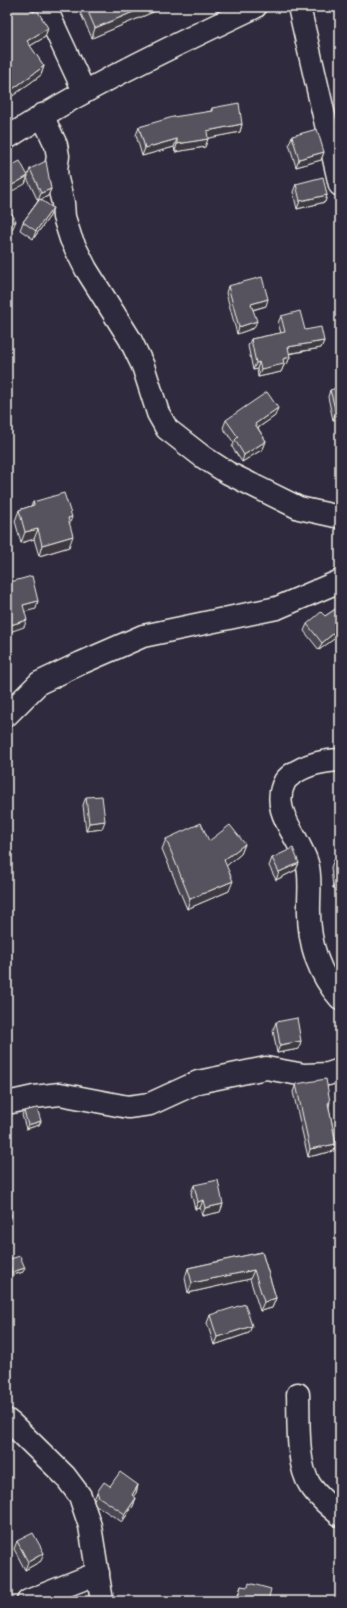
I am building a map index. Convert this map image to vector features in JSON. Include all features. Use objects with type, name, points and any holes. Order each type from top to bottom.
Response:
[{"type":"street","points":[[46,7],[84,91]]},
{"type":"street","points":[[7,138],[42,115],[84,91],[255,7]]},
{"type":"street","points":[[299,7],[340,185]]},
{"type":"street","points":[[42,115],[56,145],[58,156],[56,169],[57,179],[63,203],[64,217],[71,239],[86,269],[130,339],[143,366],[158,413],[167,429],[203,457],[228,473],[299,508],[340,517]]},
{"type":"street","points":[[7,715],[39,683],[80,663],[143,636],[277,608],[340,581]]},
{"type":"street","points":[[340,760],[322,761],[301,768],[285,780],[279,796],[282,813],[308,863],[309,922],[312,946],[320,967],[340,998]]},
{"type":"street","points":[[7,1103],[34,1097],[60,1094],[128,1107],[150,1104],[198,1082],[266,1068],[304,1075],[328,1074],[340,1070]]},
{"type":"street","points":[[298,1394],[300,1458],[308,1483],[320,1498],[340,1515]]},
{"type":"street","points":[[7,1420],[65,1476],[80,1496],[90,1526],[102,1601]]},
{"type":"street","points":[[28,1601],[98,1574]]},
{"type":"building","points":[[8,7],[31,7],[33,12],[37,10],[48,28],[27,41],[44,66],[10,91],[7,87]]},
{"type":"building","points":[[86,7],[145,7],[95,28]]},
{"type":"building","points":[[239,103],[242,124],[207,131],[208,139],[177,144],[177,139],[145,148],[139,127],[173,117],[212,111],[212,108]]},
{"type":"building","points":[[317,129],[324,152],[299,159],[292,136]]},
{"type":"building","points":[[20,161],[28,176],[7,188],[7,168]]},
{"type":"building","points":[[46,161],[51,189],[41,193],[30,169]]},
{"type":"building","points":[[323,177],[327,195],[300,201],[296,184]]},
{"type":"building","points":[[40,199],[53,208],[36,231],[23,222]]},
{"type":"building","points":[[7,205],[16,221],[7,226]]},
{"type":"building","points":[[262,277],[268,299],[251,304],[257,321],[239,327],[228,286]]},
{"type":"building","points":[[300,311],[305,330],[321,327],[324,341],[288,347],[290,357],[283,359],[284,364],[261,369],[259,362],[256,363],[251,339],[285,332],[281,316]]},
{"type":"building","points":[[340,387],[340,411],[336,412],[330,390]]},
{"type":"building","points":[[267,392],[278,408],[255,424],[266,441],[244,455],[235,440],[238,437],[226,420]]},
{"type":"building","points":[[64,493],[72,517],[68,518],[73,536],[42,545],[38,529],[25,532],[19,510],[34,505],[33,502]]},
{"type":"building","points":[[32,576],[38,601],[23,605],[27,620],[7,626],[7,583]]},
{"type":"building","points":[[340,606],[340,628],[322,643],[307,624],[321,612],[325,616]]},
{"type":"building","points":[[102,796],[105,821],[89,823],[86,797]]},
{"type":"building","points":[[201,823],[209,841],[230,825],[245,844],[224,860],[233,881],[190,899],[166,839]]},
{"type":"building","points":[[293,848],[299,863],[279,872],[272,858]]},
{"type":"building","points":[[340,859],[340,880],[336,881],[334,860]]},
{"type":"building","points":[[297,1018],[301,1041],[280,1045],[276,1022]]},
{"type":"building","points":[[326,1079],[330,1102],[328,1103],[336,1144],[310,1149],[296,1084]]},
{"type":"building","points":[[37,1108],[41,1121],[28,1125],[24,1111]]},
{"type":"building","points":[[218,1180],[223,1204],[205,1208],[203,1200],[198,1202],[194,1185]]},
{"type":"building","points":[[7,1203],[11,1215],[7,1216]]},
{"type":"building","points":[[262,1252],[276,1298],[264,1302],[254,1270],[192,1283],[188,1268]]},
{"type":"building","points":[[20,1256],[25,1268],[12,1272],[7,1260]]},
{"type":"building","points":[[245,1304],[252,1326],[217,1337],[210,1315]]},
{"type":"building","points":[[120,1472],[138,1485],[132,1495],[136,1498],[125,1514],[99,1497],[97,1492],[104,1482],[110,1486]]},
{"type":"building","points":[[33,1533],[44,1553],[28,1562],[17,1541]]},
{"type":"building","points":[[249,1583],[271,1589],[268,1601],[237,1601],[241,1586],[248,1587]]}]
